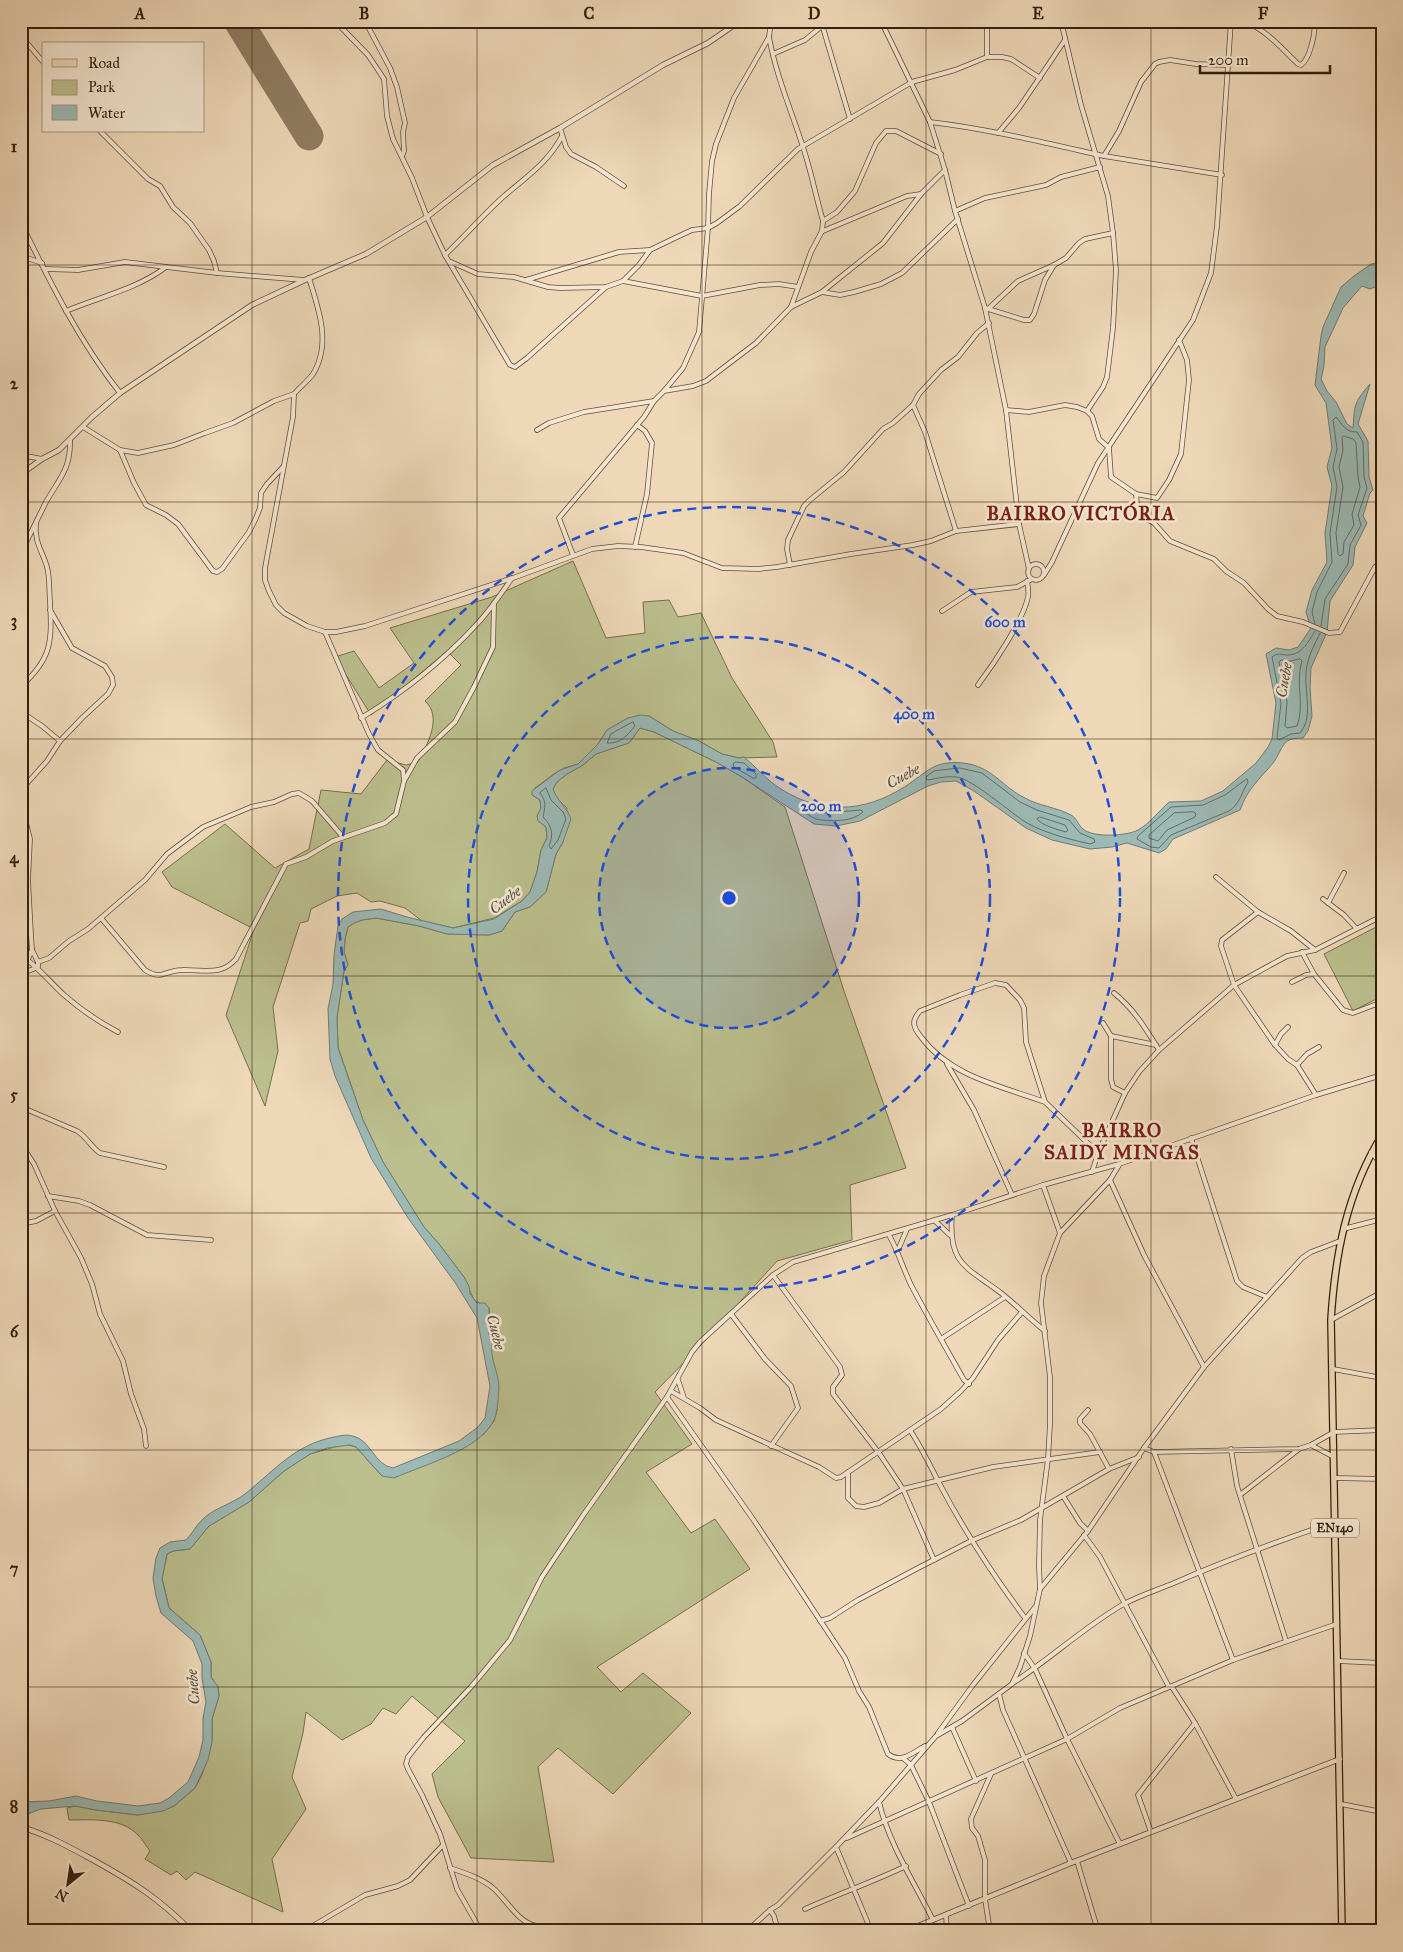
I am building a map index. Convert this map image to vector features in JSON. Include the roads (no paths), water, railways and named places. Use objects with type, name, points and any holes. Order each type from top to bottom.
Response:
[{"type":"main road","name":"EN140","points":[[1342,1931],[1332,1320],[1342,1229],[1350,1201],[1371,1152],[1382,1135]]},
{"type":"street","points":[[335,21],[368,55],[384,79],[387,116],[393,139],[427,217],[445,254],[512,367],[527,358],[606,287]]},
{"type":"street","points":[[364,21],[390,68],[397,87],[405,123],[402,156]]},
{"type":"street","points":[[21,474],[42,458],[59,450],[92,417],[120,393],[252,305],[366,254],[427,217],[493,165],[560,128],[663,65],[708,43],[740,21]]},
{"type":"street","points":[[573,555],[559,518],[638,425],[654,401],[683,368],[695,344],[701,317],[712,161],[716,144],[734,98],[769,37],[772,21]]},
{"type":"street","points":[[881,21],[930,122],[941,154],[955,211],[987,308],[1006,410],[1018,524],[1029,576],[1032,579]]},
{"type":"street","points":[[987,21],[987,57]]},
{"type":"street","points":[[1061,21],[1081,105],[1108,196],[1116,270],[1114,318],[1107,377],[1103,387],[1087,411]]},
{"type":"street","points":[[942,611],[971,592],[1018,587],[1032,579],[1039,580],[1044,575],[1052,562],[1092,474],[1193,320],[1211,273],[1222,175],[1231,21]]},
{"type":"street","points":[[1244,21],[1267,33],[1292,59],[1301,65],[1306,61],[1314,37],[1314,21]]},
{"type":"street","points":[[772,54],[805,40],[822,24],[850,119]]},
{"type":"street","points":[[21,36],[42,61]]},
{"type":"street","points":[[769,37],[772,54],[803,147],[823,222],[822,231],[811,252],[791,307]]},
{"type":"street","points":[[998,134],[1019,108],[1066,40]]},
{"type":"street","points":[[526,281],[619,252],[650,250],[692,230],[708,228],[740,206],[793,153],[912,82],[955,70],[987,57],[1011,59],[1040,78]]},
{"type":"street","points":[[1104,156],[1119,131],[1141,82],[1155,64],[1170,60],[1196,64],[1228,65]]},
{"type":"street","points":[[930,122],[963,126],[1048,142],[1104,156],[1222,175]]},
{"type":"street","points":[[560,128],[566,147],[571,154],[596,167],[624,186]]},
{"type":"street","points":[[823,222],[837,212],[856,191],[876,143],[886,131],[896,131],[941,154]]},
{"type":"street","points":[[101,132],[148,179],[160,186],[173,207],[190,223],[209,250],[217,273]]},
{"type":"street","points":[[445,254],[494,206],[549,157],[562,136]]},
{"type":"street","points":[[955,211],[985,198],[1046,185],[1061,177],[1100,167]]},
{"type":"street","points":[[664,391],[692,386],[718,374],[756,343],[791,307],[822,292],[883,243],[921,194],[945,170]]},
{"type":"street","points":[[822,231],[907,196],[921,194]]},
{"type":"street","points":[[822,292],[840,295],[854,292],[881,284],[902,273],[958,219]]},
{"type":"street","points":[[21,222],[66,311],[97,364],[120,393]]},
{"type":"street","points":[[987,308],[1018,281],[1054,266],[1066,258],[1079,243],[1113,232]]},
{"type":"street","points":[[451,262],[478,274],[514,277],[548,287],[606,287],[623,281],[639,265],[650,250]]},
{"type":"street","points":[[21,256],[42,263]]},
{"type":"street","points":[[46,269],[78,270],[125,262],[217,273],[307,279]]},
{"type":"street","points":[[987,308],[1024,320],[1030,320],[1046,280],[1054,266]]},
{"type":"street","points":[[66,311],[136,285],[155,276],[166,267]]},
{"type":"street","points":[[83,428],[120,450],[138,453],[174,445],[233,423],[274,401],[294,394],[312,375],[322,348],[322,322],[307,279]]},
{"type":"street","points":[[623,281],[702,296],[760,285],[779,284],[798,287]]},
{"type":"street","points":[[790,565],[787,549],[788,540],[804,506],[844,472],[883,429],[893,423],[913,405],[919,394],[941,370],[958,357],[977,333],[989,323]]},
{"type":"street","points":[[1006,410],[1029,412],[1068,405],[1087,411],[1092,416],[1099,439],[1109,448],[1111,477],[1136,494],[1157,498],[1169,480],[1181,454],[1188,380],[1187,360],[1179,340]]},
{"type":"street","points":[[294,394],[293,417],[265,568],[265,580],[276,605],[284,613],[307,626],[325,632],[343,631],[365,626],[513,578],[573,555],[604,547],[635,546],[683,553],[722,568],[758,569],[913,545],[956,531],[1018,524]]},
{"type":"street","points":[[537,430],[550,423],[584,412],[654,401]]},
{"type":"street","points":[[913,405],[926,432],[956,531]]},
{"type":"street","points":[[635,546],[647,494],[652,443],[645,431],[638,425]]},
{"type":"street","points":[[21,552],[47,500],[67,468],[70,440]]},
{"type":"street","points":[[120,450],[146,505],[166,515],[178,524],[213,571],[217,572],[222,569],[249,532],[260,508],[261,493],[284,465]]},
{"type":"street","points":[[21,455],[42,458]]},
{"type":"street","points":[[1136,494],[1138,514],[1154,523],[1170,541],[1214,559],[1226,571],[1244,583],[1268,610],[1277,616],[1303,622],[1329,633],[1340,632],[1375,567],[1382,563]]},
{"type":"street","points":[[21,686],[36,672],[47,654],[52,628],[47,567],[37,543],[36,523]]},
{"type":"street","points":[[1025,557],[1044,570],[1044,575]]},
{"type":"street","points":[[1029,569],[1052,562]]},
{"type":"street","points":[[361,718],[408,688],[468,634],[513,578]]},
{"type":"street","points":[[978,685],[992,666],[1024,608],[1028,590],[1027,581]]},
{"type":"street","points":[[101,918],[145,970],[152,974],[160,975],[180,969],[209,972],[224,969],[232,964],[283,867],[289,862],[306,857],[343,837],[385,823],[396,814],[404,781],[417,758],[455,722],[474,688],[493,647],[494,603]]},
{"type":"street","points":[[21,790],[47,761],[60,741],[111,691],[113,680],[110,671],[105,666],[72,648],[50,610]]},
{"type":"street","points":[[325,632],[353,694],[361,718],[378,750],[403,770],[404,781]]},
{"type":"street","points":[[21,712],[60,741]]},
{"type":"street","points":[[22,973],[49,958],[101,918],[145,880],[167,854],[191,834],[203,827],[251,807],[274,802],[299,793],[312,801],[343,837]]},
{"type":"street","points":[[21,804],[30,839],[28,880],[32,950],[38,965],[63,994],[94,1019],[118,1032]]},
{"type":"street","points":[[1328,903],[1344,873]]},
{"type":"street","points":[[1216,877],[1258,912],[1292,932],[1315,950]]},
{"type":"street","points":[[1323,899],[1344,915],[1356,928]]},
{"type":"street","points":[[1258,912],[1221,942],[1234,986],[1275,1045],[1288,1059],[1297,1065],[1316,1096]]},
{"type":"street","points":[[1092,1172],[1098,1153],[1125,1093],[1138,1072],[1158,1048],[1234,986],[1287,956],[1315,950],[1382,916]]},
{"type":"street","points":[[22,973],[32,950]]},
{"type":"street","points":[[1302,952],[1314,974],[1343,1010],[1353,1013],[1382,1002]]},
{"type":"street","points":[[21,955],[38,965]]},
{"type":"street","points":[[1292,982],[1314,974]]},
{"type":"street","points":[[1045,1102],[1026,1042],[1024,1008],[1012,991],[1002,983],[960,995],[920,1011],[916,1016],[913,1024],[914,1029],[929,1048],[946,1062],[986,1083],[1045,1102],[1098,1153]]},
{"type":"street","points":[[1114,993],[1125,1001],[1158,1048]]},
{"type":"street","points":[[1104,1023],[1111,1036],[1111,1079],[1113,1086],[1125,1093]]},
{"type":"street","points":[[1275,1045],[1281,1034],[1288,1027]]},
{"type":"street","points":[[1111,1036],[1158,1048]]},
{"type":"street","points":[[1297,1065],[1307,1054],[1320,1047]]},
{"type":"street","points":[[946,1062],[974,1110],[1012,1195]]},
{"type":"street","points":[[481,1931],[457,1889],[443,1845],[426,1802],[406,1764],[408,1757],[424,1737],[472,1687],[510,1640],[539,1582],[589,1506],[667,1398],[695,1347],[774,1274],[794,1262],[952,1216],[1043,1185],[1119,1164],[1191,1138],[1382,1075]]},
{"type":"street","points":[[21,1107],[77,1131],[100,1153],[164,1167]]},
{"type":"street","points":[[1191,1138],[1237,1281],[1243,1287],[1267,1297]]},
{"type":"street","points":[[21,1144],[34,1164],[55,1211],[92,1284],[100,1314],[123,1361],[131,1394],[144,1429],[146,1446]]},
{"type":"street","points":[[1371,1152],[1382,1165]]},
{"type":"street","points":[[1012,1684],[1024,1653],[1040,1589],[1039,1566],[1042,1509],[1048,1459],[1050,1377],[1041,1303],[1042,1290],[1049,1258],[1060,1233],[1110,1180],[1119,1164]]},
{"type":"street","points":[[1110,1180],[1144,1255],[1204,1367]]},
{"type":"street","points":[[1043,1185],[1060,1233]]},
{"type":"street","points":[[48,1196],[79,1201],[90,1205],[147,1235],[211,1240]]},
{"type":"street","points":[[21,1224],[36,1221],[55,1211]]},
{"type":"street","points":[[952,1216],[950,1235],[956,1255],[960,1261],[973,1275],[1005,1296],[1045,1331]]},
{"type":"street","points":[[1342,1229],[1382,1219]]},
{"type":"street","points":[[935,1221],[950,1235]]},
{"type":"street","points":[[898,1250],[907,1229]]},
{"type":"street","points":[[889,1235],[898,1250],[900,1260],[911,1284],[968,1384]]},
{"type":"street","points":[[1040,1589],[1088,1531],[1144,1448],[1204,1367],[1302,1258],[1311,1252],[1340,1241]]},
{"type":"street","points":[[774,1274],[840,1367],[842,1375],[833,1387],[833,1394],[879,1453],[903,1489],[934,1560]]},
{"type":"street","points":[[1332,1320],[1382,1292]]},
{"type":"street","points":[[941,1339],[1005,1296]]},
{"type":"street","points":[[671,1391],[716,1420],[819,1467],[836,1478],[879,1453],[941,1409],[962,1391],[998,1340],[1022,1312]]},
{"type":"street","points":[[731,1314],[765,1359],[790,1386],[798,1408],[771,1446]]},
{"type":"street","points":[[1333,1369],[1382,1378]]},
{"type":"street","points":[[678,1380],[684,1398]]},
{"type":"street","points":[[962,1391],[964,1380]]},
{"type":"street","points":[[667,1398],[755,1522],[845,1658],[859,1691],[869,1707],[884,1749],[892,1757],[904,1759],[910,1766],[929,1802],[969,1906]]},
{"type":"street","points":[[1088,1410],[1080,1419],[1080,1423],[1096,1445],[1109,1469]]},
{"type":"street","points":[[910,1430],[924,1451],[938,1480],[994,1576],[1025,1618]]},
{"type":"street","points":[[1144,1448],[1154,1452],[1298,1449],[1311,1445],[1334,1432],[1382,1430]]},
{"type":"street","points":[[1092,1452],[1096,1445]]},
{"type":"street","points":[[1311,1445],[1334,1458]]},
{"type":"street","points":[[1240,1495],[1298,1449]]},
{"type":"street","points":[[1231,1450],[1236,1470],[1236,1482],[1256,1551],[1286,1641]]},
{"type":"street","points":[[848,1472],[848,1498],[856,1506],[864,1507],[879,1503],[903,1489],[993,1466],[1100,1452]]},
{"type":"street","points":[[1154,1452],[1233,1660]]},
{"type":"street","points":[[820,1621],[830,1618],[858,1600],[973,1540],[1022,1520],[1109,1469],[1139,1457]]},
{"type":"street","points":[[1334,1478],[1382,1479]]},
{"type":"street","points":[[1064,1496],[1080,1523],[1088,1531]]},
{"type":"street","points":[[936,1736],[1035,1669],[1087,1627],[1124,1604],[1284,1539],[1335,1522]]},
{"type":"street","points":[[1084,1535],[1100,1557],[1170,1687],[1195,1723],[1236,1799]]},
{"type":"street","points":[[747,1931],[778,1905],[879,1802],[936,1736],[1025,1618],[1037,1605]]},
{"type":"street","points":[[825,1629],[830,1618]]},
{"type":"street","points":[[844,1839],[1067,1739],[1120,1708],[1233,1660],[1337,1624]]},
{"type":"street","points":[[1024,1653],[1035,1669],[1067,1739],[1120,1844]]},
{"type":"street","points":[[1338,1661],[1382,1663]]},
{"type":"street","points":[[999,1694],[1004,1710],[1071,1863]]},
{"type":"street","points":[[1151,1832],[1138,1796],[1195,1723]]},
{"type":"street","points":[[952,1726],[976,1780]]},
{"type":"street","points":[[904,1759],[927,1745]]},
{"type":"street","points":[[906,1931],[1071,1863],[1340,1759]]},
{"type":"street","points":[[990,1931],[985,1899],[985,1860],[978,1836],[972,1828],[971,1819],[992,1774]]},
{"type":"street","points":[[879,1802],[883,1821],[933,1920]]},
{"type":"street","points":[[1341,1804],[1382,1812]]},
{"type":"street","points":[[21,1828],[41,1833],[61,1842],[130,1881],[151,1894],[191,1931]]},
{"type":"street","points":[[304,1931],[365,1895],[398,1886],[410,1880],[443,1845]]},
{"type":"street","points":[[836,1847],[870,1931]]},
{"type":"street","points":[[1077,1861],[1098,1931]]},
{"type":"street","points":[[805,1909],[906,1866]]},
{"type":"street","points":[[450,1868],[481,1880],[493,1888],[527,1923],[537,1926]]},
{"type":"street","points":[[774,1916],[778,1905]]},
{"type":"street","points":[[770,1910],[774,1916],[778,1931]]},
{"type":"street","points":[[946,1915],[947,1931]]},
{"type":"water","name":"Cuebe","points":[[1382,262],[1382,284],[1370,289],[1362,286],[1343,308],[1325,347],[1321,379],[1347,424],[1353,428],[1356,404],[1370,384],[1358,424],[1368,441],[1369,477],[1373,490],[1370,493],[1363,516],[1367,523],[1355,547],[1353,565],[1330,601],[1327,632],[1311,668],[1312,716],[1308,731],[1303,738],[1291,739],[1285,743],[1275,761],[1250,790],[1240,810],[1173,839],[1166,849],[1159,853],[1127,843],[1112,847],[1090,849],[1052,840],[1026,828],[974,791],[956,781],[941,782],[928,786],[860,821],[836,826],[814,824],[716,762],[654,732],[640,728],[629,743],[596,754],[557,782],[553,789],[571,819],[563,842],[556,854],[546,892],[530,907],[515,912],[502,931],[489,935],[447,934],[419,926],[376,918],[362,920],[348,927],[344,952],[348,965],[344,971],[337,1017],[338,1048],[363,1120],[383,1162],[424,1227],[464,1277],[469,1286],[470,1294],[477,1303],[485,1303],[489,1308],[489,1335],[493,1340],[492,1352],[499,1388],[495,1418],[485,1432],[462,1449],[394,1478],[382,1476],[356,1447],[350,1445],[327,1448],[310,1454],[284,1471],[249,1502],[209,1526],[190,1549],[173,1551],[167,1554],[162,1579],[169,1608],[200,1635],[211,1662],[211,1677],[218,1687],[219,1696],[212,1719],[212,1742],[208,1760],[195,1788],[174,1806],[163,1811],[138,1815],[75,1806],[41,1809],[28,1814],[21,1814],[21,1802],[49,1801],[76,1796],[97,1801],[138,1806],[160,1803],[188,1782],[199,1757],[203,1740],[203,1718],[206,1702],[202,1664],[193,1641],[161,1613],[153,1578],[156,1558],[160,1548],[170,1542],[186,1540],[207,1515],[245,1494],[296,1452],[307,1446],[343,1435],[353,1436],[364,1442],[381,1462],[393,1468],[459,1441],[478,1427],[485,1418],[490,1386],[477,1318],[456,1284],[408,1218],[371,1158],[335,1076],[330,1059],[328,1009],[333,984],[338,926],[342,919],[353,912],[381,909],[453,928],[494,919],[522,901],[530,892],[537,872],[541,850],[547,838],[546,827],[538,821],[537,816],[541,808],[540,800],[532,795],[532,791],[560,770],[578,764],[598,744],[607,730],[628,718],[640,715],[649,716],[673,731],[699,741],[722,754],[739,758],[744,757],[771,782],[791,795],[807,802],[824,806],[857,806],[873,802],[906,786],[938,765],[963,763],[982,768],[1030,801],[1071,815],[1088,832],[1110,835],[1126,834],[1138,830],[1169,802],[1201,801],[1223,791],[1256,763],[1272,739],[1276,703],[1266,654],[1276,648],[1289,650],[1298,647],[1311,628],[1306,612],[1312,590],[1327,562],[1325,533],[1332,486],[1327,467],[1332,448],[1326,403],[1315,385],[1323,327],[1341,287],[1371,264]]},
{"type":"district","name":"BAIRRO VICTÓRIA","points":[[1081,513]]},
{"type":"district","name":"BAIRRO SAIDY MINGAS","points":[[1122,1141]]}]
